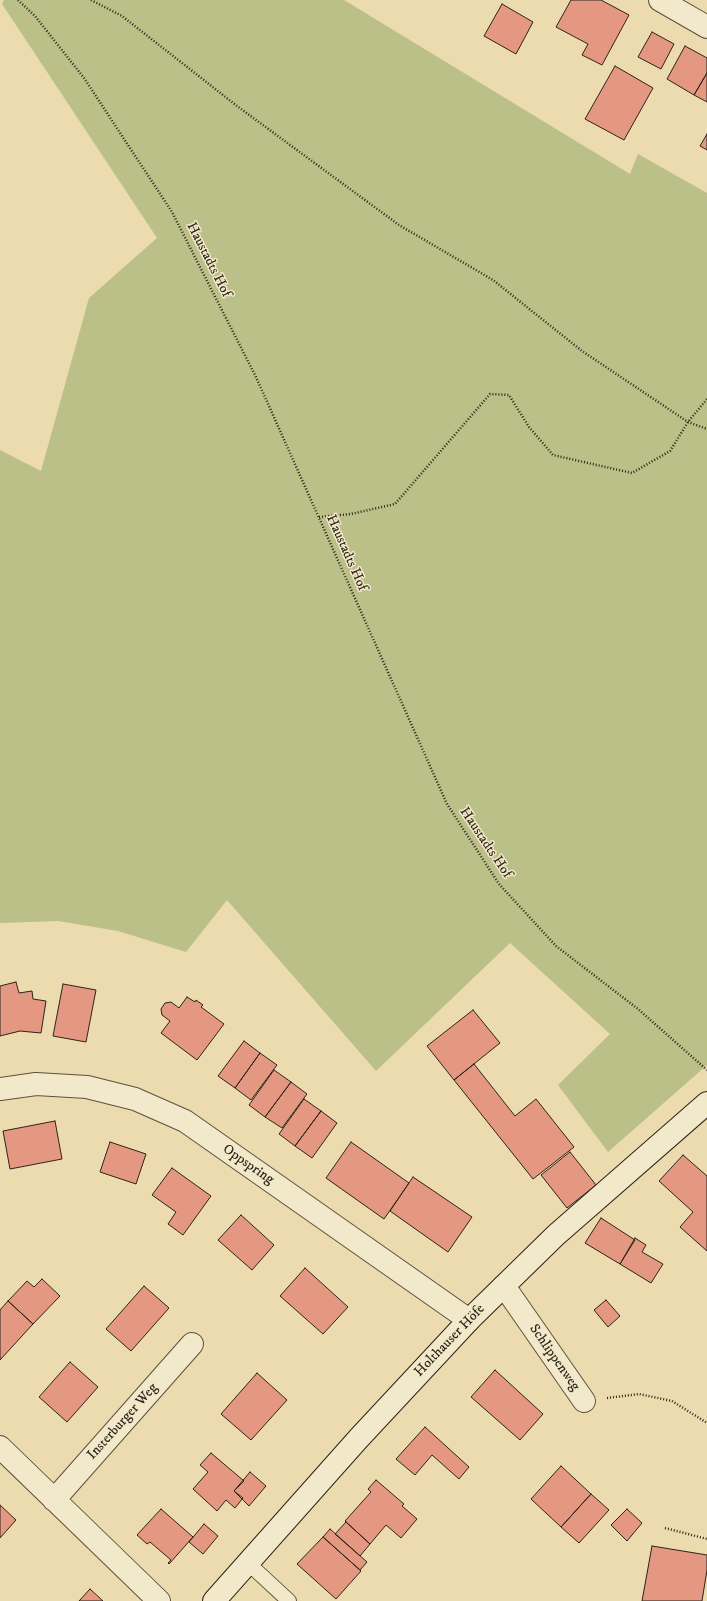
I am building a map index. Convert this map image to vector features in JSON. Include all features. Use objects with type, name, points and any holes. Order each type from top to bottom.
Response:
[{"type":"street","points":[[660,0],[707,27]]},
{"type":"street","name":"Oppspring","points":[[0,1089],[36,1084],[87,1087],[135,1099],[185,1121],[469,1320]]},
{"type":"street","name":"Holthauser Höfe","points":[[214,1601],[359,1438],[469,1320],[556,1235],[707,1103]]},
{"type":"street","name":"Schlippenweg","points":[[504,1286],[584,1401]]},
{"type":"street","name":"Insterburger Weg","points":[[54,1500],[192,1344]]},
{"type":"street","points":[[0,1447],[159,1601]]},
{"type":"lane","points":[[248,1563],[289,1601]]},
{"type":"path","name":"Haustadts Hof","points":[[18,0],[35,16],[84,78],[172,212],[256,377],[447,804],[500,884],[556,946],[638,1008],[707,1070]]},
{"type":"path","points":[[91,0],[122,16],[237,106],[399,225],[493,280],[582,351],[688,422],[707,429]]},
{"type":"path","points":[[319,517],[351,514],[395,504],[490,394],[509,395],[529,426],[553,455],[632,473],[670,451],[688,422],[707,399]]},
{"type":"path","name":"Schlippenweg","points":[[584,1401],[639,1394],[672,1401],[707,1423]]},
{"type":"path","points":[[665,1528],[707,1539]]},
{"type":"green space","points":[[4,0],[344,0],[630,174],[638,154],[707,193],[707,1065],[608,1152],[558,1085],[610,1034],[510,943],[376,1071],[227,900],[186,952],[118,931],[58,921],[0,923],[0,450],[41,471],[89,298],[157,238],[2,4]]},
{"type":"building","points":[[571,0],[601,0],[629,15],[602,65],[582,55],[588,44],[556,27]]},
{"type":"building","points":[[502,4],[533,22],[516,54],[484,36]]},
{"type":"building","points":[[652,32],[674,44],[661,69],[638,57]]},
{"type":"building","points":[[685,46],[707,58],[707,73],[694,95],[667,79]]},
{"type":"building","points":[[615,66],[653,88],[624,140],[585,119]]},
{"type":"building","points":[[707,73],[707,102],[694,95]]},
{"type":"building","points":[[707,134],[707,150],[700,146]]},
{"type":"building","points":[[16,982],[19,993],[32,991],[33,999],[46,1001],[41,1033],[20,1031],[0,1036],[0,986]]},
{"type":"building","points":[[63,984],[96,990],[86,1042],[53,1036]]},
{"type":"building","points":[[187,997],[195,1002],[196,1000],[203,1005],[201,1007],[224,1024],[197,1060],[161,1033],[170,1021],[162,1015],[161,1009],[165,1003],[171,1002],[179,1008]]},
{"type":"building","points":[[473,1010],[500,1043],[454,1080],[427,1046]]},
{"type":"building","points":[[244,1041],[260,1053],[235,1088],[218,1076]]},
{"type":"building","points":[[260,1053],[277,1065],[251,1100],[235,1088]]},
{"type":"building","points":[[474,1064],[515,1116],[536,1099],[574,1147],[533,1179],[454,1080]]},
{"type":"building","points":[[274,1070],[291,1082],[265,1117],[249,1105]]},
{"type":"building","points":[[291,1082],[307,1094],[282,1128],[265,1117]]},
{"type":"building","points":[[304,1099],[321,1111],[295,1146],[279,1134]]},
{"type":"building","points":[[321,1111],[337,1123],[312,1158],[295,1146]]},
{"type":"building","points":[[55,1121],[62,1159],[10,1169],[3,1131]]},
{"type":"building","points":[[110,1142],[146,1154],[136,1184],[100,1172]]},
{"type":"building","points":[[351,1142],[409,1183],[384,1219],[326,1178]]},
{"type":"building","points":[[570,1152],[596,1185],[567,1208],[541,1175]]},
{"type":"building","points":[[683,1155],[707,1176],[707,1251],[680,1227],[693,1212],[659,1181]]},
{"type":"building","points":[[172,1168],[211,1196],[183,1235],[168,1224],[176,1212],[152,1195]]},
{"type":"building","points":[[413,1177],[472,1217],[448,1252],[390,1211]]},
{"type":"building","points":[[241,1215],[274,1245],[252,1270],[218,1240]]},
{"type":"building","points":[[601,1218],[635,1240],[620,1264],[585,1243]]},
{"type":"building","points":[[635,1238],[646,1245],[642,1252],[663,1264],[651,1283],[620,1264]]},
{"type":"building","points":[[305,1268],[348,1307],[323,1334],[280,1296]]},
{"type":"building","points":[[42,1279],[60,1296],[33,1324],[8,1301],[27,1281],[34,1287]]},
{"type":"building","points":[[144,1286],[169,1308],[131,1351],[106,1329]]},
{"type":"building","points":[[606,1300],[620,1316],[608,1327],[594,1310]]},
{"type":"building","points":[[8,1301],[33,1324],[0,1360],[0,1310]]},
{"type":"building","points":[[70,1362],[98,1387],[67,1422],[39,1397]]},
{"type":"building","points":[[495,1370],[543,1414],[520,1440],[471,1397]]},
{"type":"building","points":[[257,1373],[287,1400],[251,1440],[221,1414]]},
{"type":"building","points":[[425,1427],[469,1467],[459,1479],[432,1455],[415,1475],[396,1459]]},
{"type":"building","points":[[211,1453],[244,1481],[234,1491],[243,1498],[235,1508],[226,1500],[217,1511],[193,1489],[208,1472],[200,1465]]},
{"type":"building","points":[[561,1466],[591,1494],[561,1527],[531,1499]]},
{"type":"building","points":[[250,1472],[266,1486],[249,1506],[234,1491]]},
{"type":"building","points":[[376,1480],[404,1504],[402,1506],[417,1519],[401,1538],[386,1525],[370,1544],[345,1521],[371,1492],[368,1489]]},
{"type":"building","points":[[591,1494],[609,1510],[579,1543],[561,1527]]},
{"type":"building","points":[[0,1505],[16,1520],[0,1538]]},
{"type":"building","points":[[161,1509],[193,1537],[169,1564],[168,1563],[171,1560],[150,1542],[147,1544],[137,1535]]},
{"type":"building","points":[[627,1509],[642,1523],[627,1541],[611,1525]]},
{"type":"building","points":[[346,1522],[370,1544],[360,1556],[335,1534]]},
{"type":"building","points":[[204,1524],[218,1536],[203,1554],[189,1542]]},
{"type":"building","points":[[330,1529],[367,1562],[360,1570],[323,1537]]},
{"type":"building","points":[[323,1537],[361,1571],[336,1599],[297,1564]]},
{"type":"building","points":[[652,1546],[707,1555],[707,1570],[702,1601],[642,1601]]},
{"type":"building","points":[[90,1589],[103,1601],[79,1601]]}]
